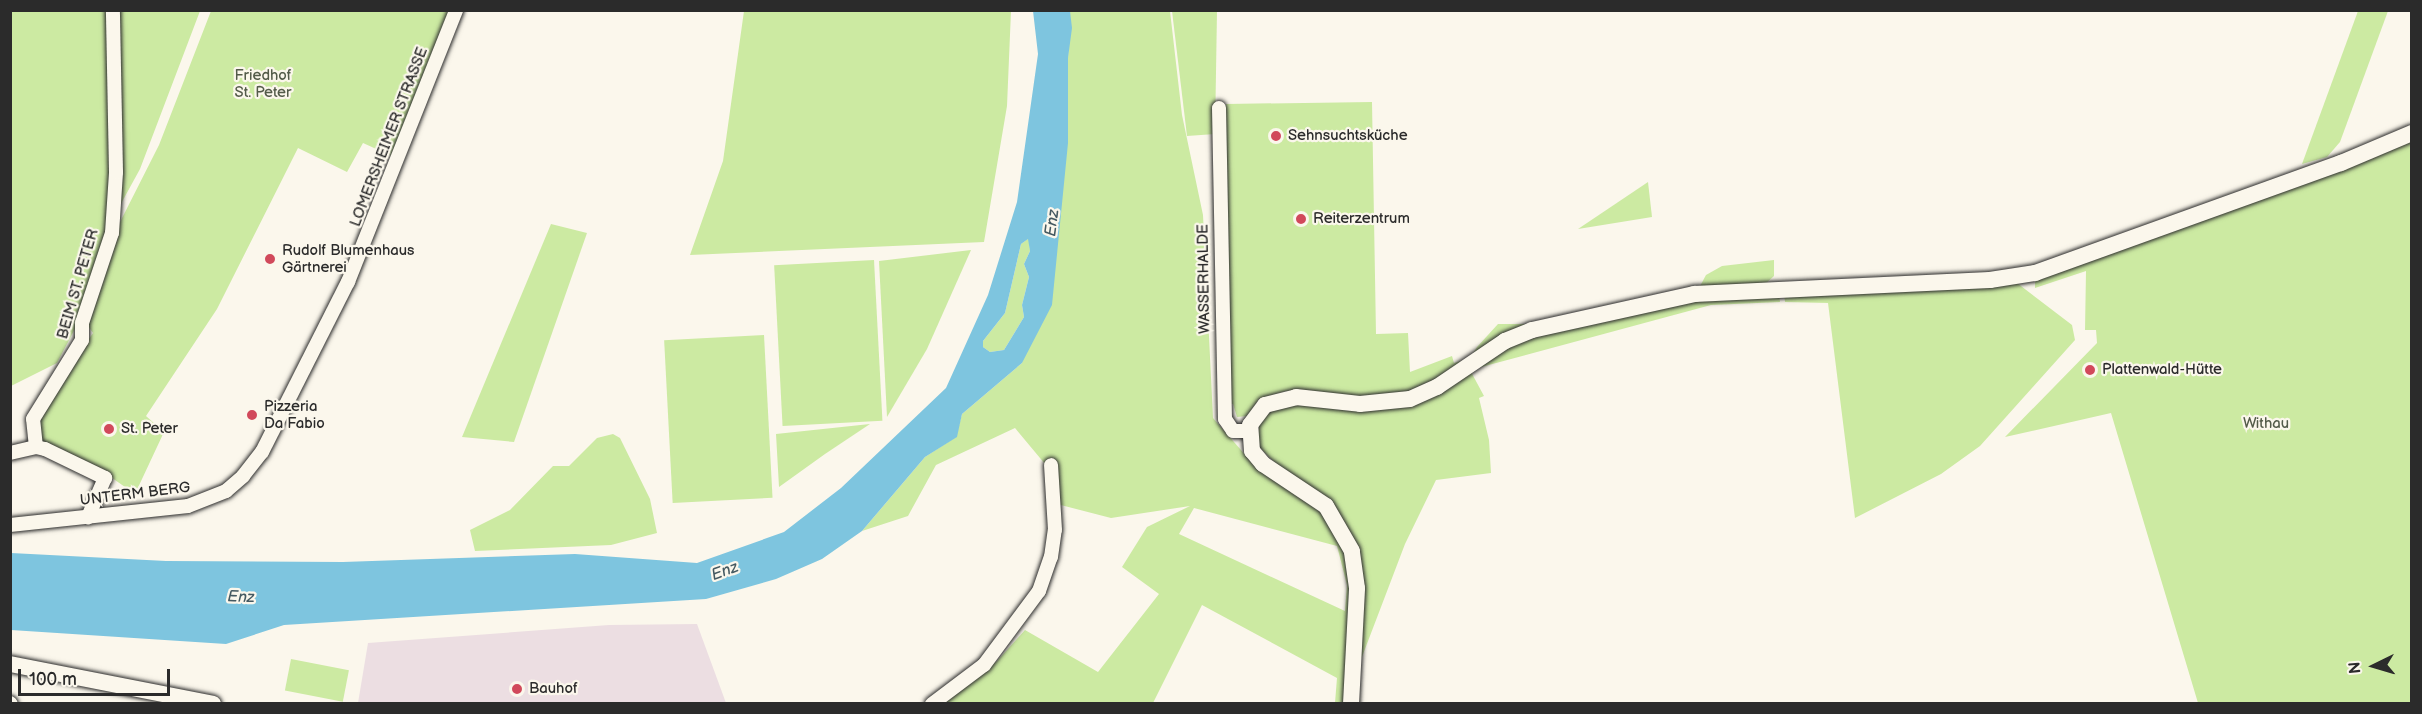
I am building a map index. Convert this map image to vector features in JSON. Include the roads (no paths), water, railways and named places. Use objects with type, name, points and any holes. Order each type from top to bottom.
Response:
[{"type":"main road","points":[[1351,704],[1357,588],[1352,551],[1326,506],[1256,457],[1250,446],[1249,431],[1255,414],[1276,400],[1304,397],[1360,404],[1394,403],[1437,387],[1505,341],[1532,330],[1664,300],[1740,290],[1990,280],[2035,273],[2341,163],[2412,133]]},
{"type":"main road","points":[[11,664],[213,704]]},
{"type":"street","name":"BEIM ST. PETER","points":[[36,447],[33,419],[82,340],[82,323],[112,233],[116,172],[113,10]]},
{"type":"street","name":"LOMERSHEIMER STRASSE","points":[[252,466],[348,282],[456,10]]},
{"type":"street","name":"WASSERHALDE","points":[[1219,108],[1225,419],[1233,431],[1249,431]]},
{"type":"street","points":[[10,453],[36,447],[105,478],[88,517]]},
{"type":"street","points":[[932,704],[984,664],[1039,591],[1051,557],[1055,531],[1051,465]]},
{"type":"street","name":"UNTERM BERG","points":[[10,525],[202,502],[226,491],[252,466]]},
{"type":"water","name":"Enz","points":[[1033,11],[1070,11],[1072,28],[1068,58],[1068,143],[1052,305],[1022,363],[962,414],[957,437],[925,457],[862,531],[822,559],[776,579],[706,599],[284,625],[226,644],[11,630],[11,553],[166,561],[343,562],[575,554],[697,563],[784,532],[841,488],[946,388],[988,295],[1017,202],[1038,54]],"holes":[[[1028,239],[1030,251],[1024,264],[1029,277],[1022,305],[1024,317],[1004,350],[990,352],[983,347],[983,341],[1005,313],[1021,244]]]},
{"type":"place","name":"Sehnsuchtsküche","points":[[1276,136]]},
{"type":"place","name":"Reiterzentrum","points":[[1301,219]]},
{"type":"place","name":"Rudolf Blumenhaus Gärtnerei","points":[[270,259]]},
{"type":"place","name":"Plattenwald-Hütte","points":[[2090,370]]},
{"type":"place","name":"Pizzeria Da Fabio","points":[[252,415]]},
{"type":"place","name":"St. Peter","points":[[109,429]]},
{"type":"place","name":"Bauhof","points":[[517,689]]},
{"type":"park label","name":"Friedhof St. Peter","points":[[263,84]]},
{"type":"park label","name":"Withau","points":[[2266,424]]}]
